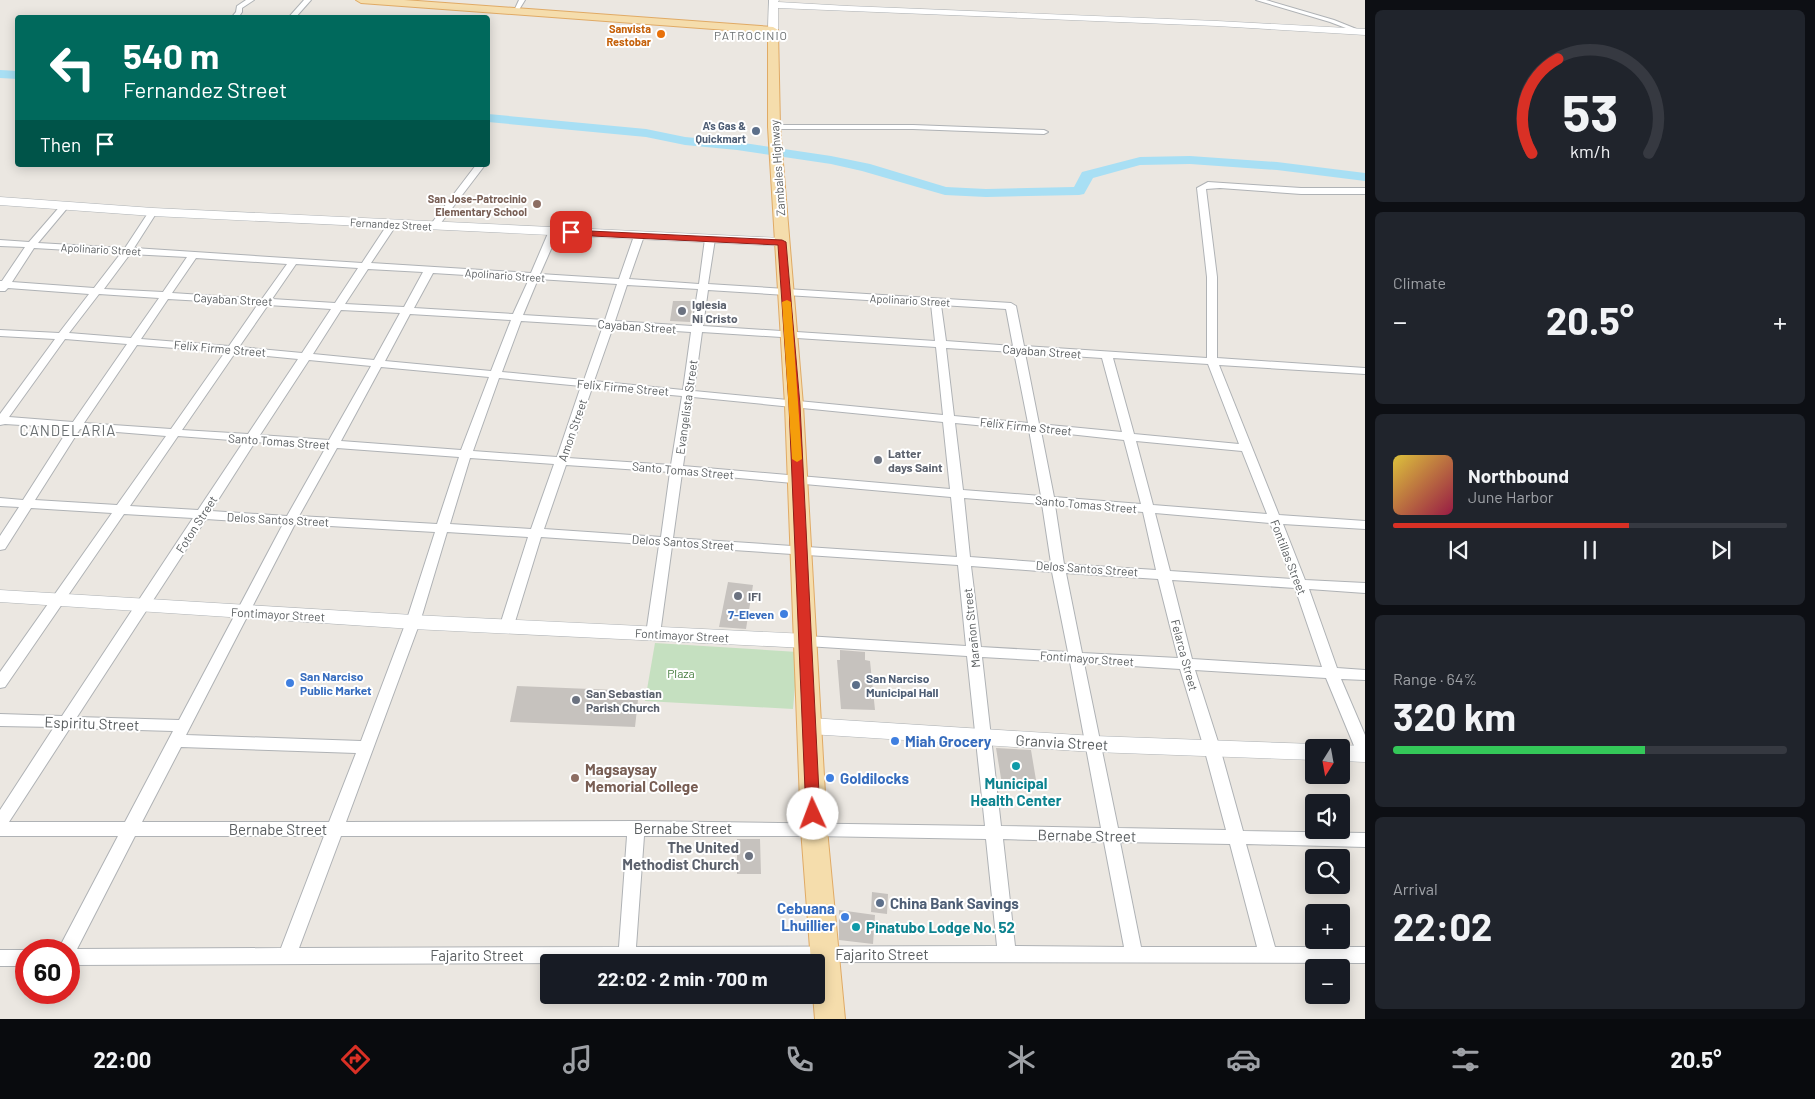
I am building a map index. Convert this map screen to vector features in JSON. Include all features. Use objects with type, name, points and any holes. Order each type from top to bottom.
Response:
[{"type":"main road","points":[[368,0],[773,30]]},
{"type":"main road","name":"Zambales Highway","points":[[773,30],[774,127],[794,405],[814,829],[830,1019]]},
{"type":"street","points":[[236,15],[239,7],[251,0]]},
{"type":"street","points":[[294,15],[308,0]]},
{"type":"street","points":[[514,12],[522,0]]},
{"type":"street","points":[[1259,0],[1363,32]]},
{"type":"street","points":[[773,30],[774,3],[1055,18],[1164,20],[1363,32]]},
{"type":"street","points":[[774,127],[913,128],[1044,132]]},
{"type":"street","points":[[434,226],[479,167]]},
{"type":"street","points":[[1212,362],[1212,277],[1201,188],[1208,185],[1220,185],[1301,191],[1365,191]]},
{"type":"street","name":"Fernandez Street","points":[[0,201],[153,212],[782,242]]},
{"type":"street","points":[[2,287],[31,245],[65,206]]},
{"type":"street","points":[[0,421],[95,291],[128,250],[153,212]]},
{"type":"street","name":"Foton Street","points":[[0,823],[392,224]]},
{"type":"street","points":[[288,956],[413,622],[441,527],[465,455],[518,317],[554,232]]},
{"type":"street","name":"Amon Street","points":[[507,625],[536,533],[639,236]]},
{"type":"street","name":"Evangelista Street","points":[[653,634],[710,239]]},
{"type":"street","name":"Apolinario Street","points":[[0,243],[1011,306],[1019,350]]},
{"type":"street","points":[[0,546],[77,425],[193,255]]},
{"type":"street","points":[[0,683],[293,262]]},
{"type":"street","points":[[73,939],[292,520],[429,270]]},
{"type":"street","name":"Cayaban Street","points":[[2,287],[265,300],[789,336],[1365,371]]},
{"type":"street","name":"Marañon Street","points":[[936,301],[1007,954]]},
{"type":"street","name":"Felix Firme Street","points":[[0,333],[231,349],[496,376],[688,392],[794,405],[1034,426],[1246,448]]},
{"type":"street","points":[[1019,350],[1048,501],[1058,566],[1134,954]]},
{"type":"street","name":"Felarca Street","points":[[1107,355],[1148,509],[1186,664],[1212,748],[1268,955]]},
{"type":"street","name":"Fontillas Street","points":[[1212,362],[1301,584],[1331,672],[1365,754]]},
{"type":"street","name":"Santo Tomas Street","points":[[0,421],[77,425],[465,455],[677,468],[798,481],[957,494],[1275,519],[1365,524]]},
{"type":"street","name":"Delos Santos Street","points":[[0,502],[667,541],[1365,588]]},
{"type":"street","name":"Fontimayor Street","points":[[0,596],[413,622],[507,625],[973,650],[1365,675]]},
{"type":"street","name":"Espiritu Street","points":[[0,720],[184,726]]},
{"type":"street","name":"Granvia Street","points":[[810,726],[1094,744],[1305,752]]},
{"type":"street","points":[[176,741],[366,747]]},
{"type":"street","points":[[1350,753],[1365,754]]},
{"type":"street","points":[[627,954],[636,828]]},
{"type":"street","name":"Bernabe Street","points":[[0,829],[814,829],[1365,840]]},
{"type":"street","name":"Fajarito Street","points":[[825,954],[1365,955]]},
{"type":"street","name":"Fajarito Street","points":[[80,957],[540,955]]},
{"type":"street","points":[[0,958],[15,958]]},
{"type":"green space","name":"Plaza","points":[[655,643],[798,652],[793,709],[645,701]]},
{"type":"building","name":"Iglesia Ni Cristo","points":[[673,301],[693,301],[690,322],[670,321]]},
{"type":"building","name":"IFI","points":[[728,582],[753,585],[746,629],[719,627]]},
{"type":"building","name":"San Narciso Municipal Hall","points":[[840,650],[865,652],[865,660],[870,661],[875,710],[841,709],[837,660],[840,660]]},
{"type":"building","name":"San Sebastian Parish Church","points":[[517,686],[639,691],[635,727],[510,722]]},
{"type":"building","name":"Municipal Health Center","points":[[996,748],[1031,750],[1037,786],[1002,784]]},
{"type":"building","name":"The United Methodist Church","points":[[737,839],[760,839],[761,874],[737,874]]},
{"type":"building","name":"China Bank Savings","points":[[872,892],[888,894],[887,914],[871,912]]},
{"type":"building","name":"Pinatubo Lodge No. 52","points":[[839,910],[875,915],[873,944],[839,940]]},
{"type":"waterway","points":[[0,74],[15,75]]},
{"type":"waterway","points":[[490,118],[646,133],[685,141],[737,146],[831,160],[865,167],[945,191],[986,193],[1079,191],[1087,175],[1140,161],[1190,160],[1277,166],[1365,177]]},
{"type":"slow traffic","points":[[787,302],[797,459]]},
{"type":"place","name":"Sanvista Restobar","points":[[661,34]]},
{"type":"place","name":"A's Gas & Quickmart","points":[[756,131]]},
{"type":"place","name":"San Jose-Patrocinio Elementary School","points":[[537,204]]},
{"type":"place","name":"Iglesia Ni Cristo","points":[[682,311]]},
{"type":"place","name":"Latter days Saint","points":[[878,460]]},
{"type":"place","name":"IFI","points":[[738,596]]},
{"type":"place","name":"7-Eleven","points":[[784,614]]},
{"type":"place","name":"San Narciso Public Market","points":[[290,683]]},
{"type":"place","name":"San Narciso Municipal Hall","points":[[856,685]]},
{"type":"place","name":"San Sebastian Parish Church","points":[[576,700]]},
{"type":"place","name":"Miah Grocery","points":[[895,741]]},
{"type":"place","name":"Municipal Health Center","points":[[1016,766]]},
{"type":"place","name":"Magsaysay Memorial College","points":[[575,778]]},
{"type":"place","name":"Goldilocks","points":[[830,778]]},
{"type":"place","name":"The United Methodist Church","points":[[749,856]]},
{"type":"place","name":"China Bank Savings","points":[[880,903]]},
{"type":"place","name":"Cebuana Lhuillier","points":[[845,917]]},
{"type":"place","name":"Pinatubo Lodge No. 52","points":[[856,927]]},
{"type":"district","name":"PATROCINIO","points":[[751,35]]},
{"type":"district","name":"CANDELARIA","points":[[68,430]]},
{"type":"route","points":[[571,232],[782,242],[794,405],[813,814]]}]
